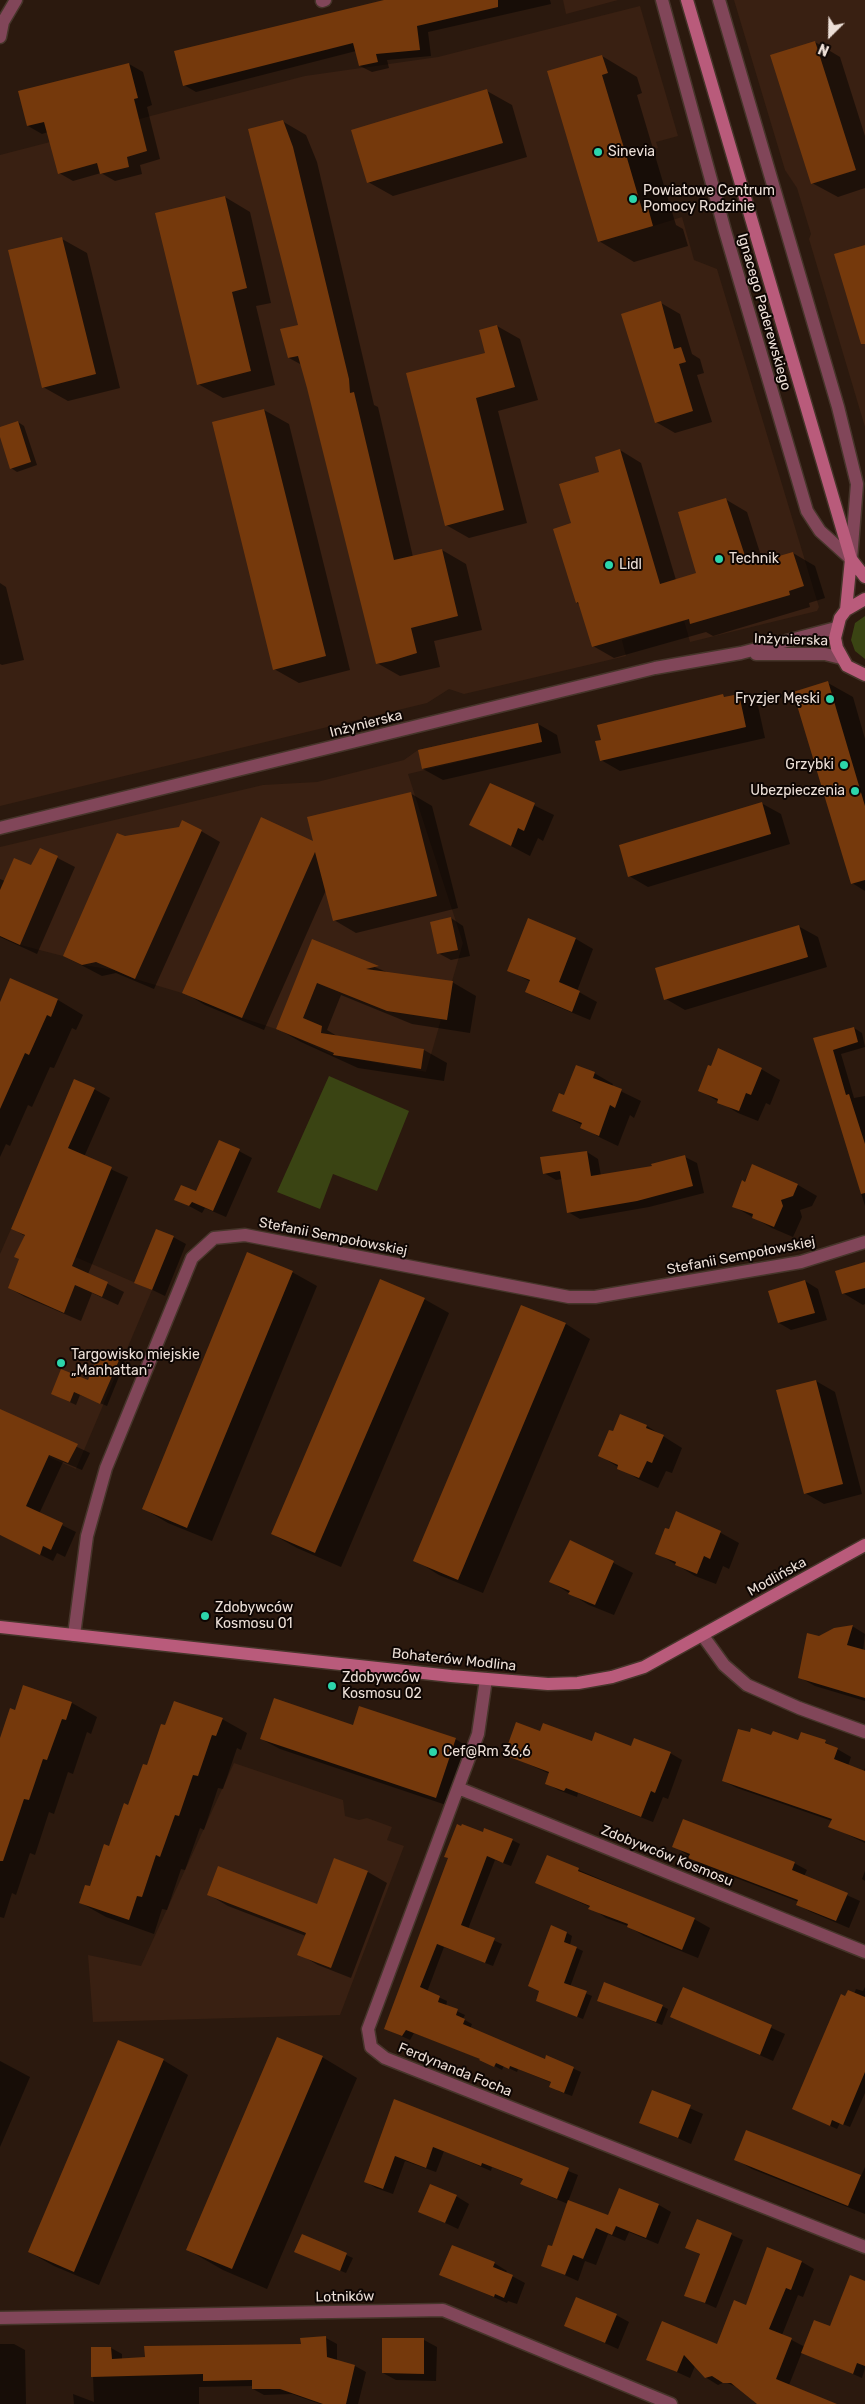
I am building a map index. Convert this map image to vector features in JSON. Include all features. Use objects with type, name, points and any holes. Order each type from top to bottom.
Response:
[{"type":"main road","name":"Ignacego Paderewskiego","points":[[687,0],[851,559],[865,578]]},
{"type":"main road","name":"Ignacego Paderewskiego","points":[[846,610],[851,559]]},
{"type":"main road","points":[[865,599],[846,610],[836,628],[837,648],[841,658],[852,669],[865,676]]},
{"type":"main road","name":"Modlińska","points":[[703,1636],[865,1545]]},
{"type":"main road","name":"Bohaterów Modlina","points":[[0,1627],[548,1684],[578,1683],[612,1677],[644,1667],[703,1636]]},
{"type":"street","points":[[0,37],[3,22],[16,0]]},
{"type":"street","name":"Ignacego Paderewskiego","points":[[662,0],[728,240],[807,512],[820,531],[851,559]]},
{"type":"street","name":"Ignacego Paderewskiego","points":[[719,0],[835,398],[855,474],[857,484],[851,559]]},
{"type":"street","name":"Inżynierska","points":[[0,828],[655,668],[741,654],[836,628]]},
{"type":"street","name":"Inżynierska","points":[[741,654],[825,654],[841,658]]},
{"type":"street","name":"Stefanii Sempołowskiej","points":[[74,1635],[86,1536],[106,1468],[192,1258],[214,1238],[245,1235],[569,1297],[595,1297],[801,1262],[865,1242]]},
{"type":"street","points":[[703,1636],[724,1665],[747,1685],[799,1708],[865,1732]]},
{"type":"street","name":"Ferdynanda Focha","points":[[486,1679],[478,1734],[368,2029],[371,2047],[385,2058],[865,2247]]},
{"type":"street","name":"Zdobywców Kosmosu","points":[[458,1788],[865,1952]]},
{"type":"street","name":"Lotników","points":[[0,2318],[443,2310],[671,2404]]},
{"type":"shaded area","points":[[563,0],[618,0],[566,14]]},
{"type":"shaded area","points":[[734,0],[865,0],[865,427],[809,239],[811,234],[797,188],[785,170]]},
{"type":"shaded area","points":[[640,6],[678,136],[656,142],[658,148],[627,159],[642,209],[648,208],[653,226],[682,217],[694,260],[717,269],[819,607],[817,611],[690,642],[684,621],[622,640],[626,656],[464,694],[449,689],[427,703],[0,806],[0,155],[305,76],[438,57]]},
{"type":"shaded area","points":[[538,723],[542,742],[408,774],[463,943],[426,1072],[333,1055],[276,1029],[242,1018],[182,993],[135,979],[114,970],[82,965],[63,956],[20,945],[0,936],[0,847],[263,785],[317,782],[404,760],[418,750]]},
{"type":"shaded area","name":"Targowisko miejskie „Manhattan”","points":[[11,1229],[152,1290],[76,1469],[0,1436],[0,1254]]},
{"type":"shaded area","points":[[234,1763],[343,1800],[345,1816],[359,1820],[367,1818],[392,1827],[387,1840],[404,1846],[340,2015],[93,2022],[88,1955],[141,1966]]},
{"type":"green space","points":[[865,616],[865,659],[855,651],[851,640],[855,623]]},
{"type":"green space","points":[[329,1076],[409,1111],[377,1191],[333,1174],[320,1209],[277,1192]]},
{"type":"building","points":[[384,0],[498,0],[498,7],[417,26],[420,50],[376,54],[378,62],[359,66],[353,43],[183,86],[174,51]]},
{"type":"building","points":[[815,41],[856,170],[811,184],[770,55]]},
{"type":"building","name":"Sinevia","points":[[602,55],[608,73],[602,75],[642,209],[648,208],[653,226],[598,242],[547,71]]},
{"type":"building","points":[[129,63],[138,98],[134,99],[147,151],[127,157],[129,167],[100,174],[97,163],[58,174],[44,122],[27,126],[18,91]]},
{"type":"building","points":[[487,89],[503,143],[367,183],[351,130]]},
{"type":"building","points":[[283,120],[293,147],[349,379],[350,393],[354,392],[394,560],[442,549],[458,616],[411,628],[417,653],[376,664],[298,356],[288,358],[280,329],[298,325],[248,129]]},
{"type":"building","points":[[225,196],[247,288],[232,292],[251,371],[197,385],[155,213]]},
{"type":"building","points":[[62,237],[96,374],[42,388],[8,250]]},
{"type":"building","points":[[865,245],[865,344],[861,344],[834,254]]},
{"type":"building","points":[[661,301],[674,349],[681,347],[686,362],[679,364],[693,411],[655,423],[621,314]]},
{"type":"building","points":[[497,325],[515,387],[476,398],[504,510],[445,526],[406,373],[485,353],[479,330]]},
{"type":"building","points":[[264,409],[326,656],[273,670],[212,422]]},
{"type":"building","points":[[18,421],[31,462],[10,469],[0,437],[0,427]]},
{"type":"building","points":[[620,449],[660,584],[696,573],[678,512],[726,498],[748,565],[793,552],[804,586],[789,591],[790,595],[690,624],[689,619],[592,647],[553,529],[571,523],[559,484],[599,472],[595,457]]},
{"type":"building","points":[[828,681],[865,806],[865,880],[851,884],[793,692]]},
{"type":"building","points":[[723,694],[724,697],[739,694],[746,727],[600,761],[595,741],[601,740],[597,725]]},
{"type":"building","points":[[538,723],[542,742],[422,769],[418,750]]},
{"type":"building","points":[[490,783],[535,803],[524,831],[518,828],[511,846],[469,825]]},
{"type":"building","points":[[411,792],[437,896],[333,921],[315,852],[242,1018],[182,993],[261,817],[313,841],[307,817]]},
{"type":"building","points":[[762,802],[771,834],[628,877],[619,845]]},
{"type":"building","points":[[182,820],[202,830],[135,979],[96,962],[82,965],[63,956],[117,833],[125,836],[179,827]]},
{"type":"building","points":[[40,848],[58,856],[20,945],[0,936],[0,890],[14,858],[31,865]]},
{"type":"building","points":[[451,917],[458,950],[437,954],[430,922]]},
{"type":"building","points":[[528,918],[576,938],[559,982],[580,991],[572,1012],[525,992],[530,980],[507,971]]},
{"type":"building","points":[[799,925],[808,957],[664,1000],[655,968]]},
{"type":"building","points":[[312,939],[379,966],[366,969],[453,981],[447,1020],[387,1011],[317,983],[303,1018],[322,1026],[321,1033],[424,1049],[421,1069],[333,1055],[334,1053],[276,1029]]},
{"type":"building","points":[[10,978],[58,999],[51,1017],[47,1015],[29,1055],[25,1053],[0,1109],[0,1002]]},
{"type":"building","points":[[854,1027],[858,1042],[833,1050],[846,1095],[849,1094],[865,1144],[865,1193],[861,1194],[813,1038]]},
{"type":"building","points":[[718,1048],[762,1068],[751,1095],[746,1093],[739,1111],[717,1103],[718,1099],[698,1091],[708,1065],[711,1066]]},
{"type":"building","points":[[576,1065],[595,1072],[593,1078],[622,1089],[615,1108],[610,1105],[599,1136],[580,1128],[582,1123],[552,1111],[559,1093],[564,1095]]},
{"type":"building","points":[[74,1079],[95,1088],[68,1148],[112,1167],[72,1266],[108,1282],[102,1297],[75,1285],[64,1313],[8,1288],[19,1259],[14,1257],[25,1235],[11,1229]]},
{"type":"building","points":[[219,1140],[240,1149],[213,1211],[192,1202],[189,1206],[174,1200],[181,1185],[196,1191]]},
{"type":"building","points":[[587,1151],[591,1176],[652,1166],[651,1164],[685,1155],[693,1186],[637,1201],[567,1213],[560,1171],[543,1174],[540,1157]]},
{"type":"building","points":[[752,1164],[798,1184],[793,1196],[781,1200],[783,1206],[774,1227],[752,1218],[753,1214],[732,1207],[742,1180],[745,1182]]},
{"type":"building","points":[[156,1229],[174,1236],[152,1290],[134,1283]]},
{"type":"building","points":[[247,1252],[293,1271],[187,1528],[142,1509]]},
{"type":"building","points":[[865,1262],[865,1288],[842,1294],[835,1271]]},
{"type":"building","points":[[380,1279],[425,1298],[315,1553],[271,1534]]},
{"type":"building","points":[[805,1280],[815,1313],[778,1323],[768,1291]]},
{"type":"building","points":[[521,1305],[566,1323],[458,1580],[413,1561]]},
{"type":"building","points":[[101,1350],[120,1358],[100,1404],[74,1392],[70,1402],[51,1394],[61,1369],[88,1380]]},
{"type":"building","points":[[816,1380],[843,1484],[804,1494],[776,1390]]},
{"type":"building","points":[[0,1409],[78,1444],[68,1463],[49,1455],[26,1506],[63,1523],[51,1550],[43,1546],[40,1555],[0,1535]]},
{"type":"building","points":[[620,1414],[647,1425],[646,1428],[664,1435],[652,1463],[647,1461],[639,1478],[617,1469],[618,1465],[598,1456],[609,1430],[613,1431]]},
{"type":"building","points":[[676,1511],[721,1531],[710,1559],[704,1556],[697,1574],[675,1565],[676,1562],[655,1554],[665,1528],[669,1529]]},
{"type":"building","points":[[570,1540],[614,1561],[595,1605],[568,1594],[570,1591],[549,1582]]},
{"type":"building","points":[[853,1625],[847,1645],[865,1650],[865,1698],[798,1678],[807,1633],[819,1636],[834,1628]]},
{"type":"building","points":[[23,1685],[72,1702],[66,1720],[62,1719],[47,1760],[43,1759],[29,1800],[24,1799],[3,1861],[0,1861],[0,1738],[10,1708],[15,1710]]},
{"type":"building","points":[[274,1698],[353,1725],[359,1706],[456,1738],[436,1798],[260,1739]]},
{"type":"building","points":[[174,1701],[223,1718],[216,1736],[212,1735],[198,1776],[193,1775],[179,1816],[175,1815],[160,1857],[156,1855],[142,1897],[137,1896],[129,1920],[79,1903],[85,1885],[90,1886],[104,1844],[109,1846],[124,1803],[128,1805],[143,1764],[147,1765],[161,1724],[165,1725]]},
{"type":"building","points":[[516,1722],[540,1731],[543,1723],[592,1741],[595,1732],[631,1746],[634,1738],[671,1752],[655,1793],[651,1791],[641,1817],[566,1788],[564,1791],[545,1784],[549,1772],[504,1755]]},
{"type":"building","points":[[751,1728],[771,1735],[773,1731],[798,1740],[801,1732],[826,1740],[825,1743],[838,1748],[834,1759],[865,1771],[865,1841],[828,1827],[832,1819],[722,1781],[738,1729],[750,1732]]},
{"type":"building","points":[[683,1819],[795,1862],[792,1870],[848,1893],[836,1921],[796,1905],[798,1900],[688,1858],[690,1854],[672,1847]]},
{"type":"building","points":[[457,1824],[483,1832],[484,1828],[513,1839],[503,1863],[487,1856],[461,1925],[495,1938],[485,1963],[437,1944],[420,1987],[440,1996],[438,2002],[458,2009],[456,2015],[465,2019],[463,2024],[545,2059],[546,2055],[574,2067],[564,2093],[549,2087],[551,2082],[510,2066],[509,2069],[496,2063],[494,2067],[480,2059],[406,2030],[402,2036],[384,2029],[448,1858],[444,1857]]},
{"type":"building","points":[[547,1855],[579,1868],[578,1871],[695,1918],[682,1950],[627,1927],[628,1924],[588,1909],[590,1906],[535,1883]]},
{"type":"building","points":[[334,1858],[368,1871],[331,1968],[297,1955],[306,1933],[207,1895],[218,1866],[317,1904]]},
{"type":"building","points":[[551,1925],[567,1932],[564,1942],[577,1947],[564,1983],[587,1991],[577,2017],[536,2001],[539,1991],[528,1986]]},
{"type":"building","points":[[604,1982],[663,2005],[656,2022],[597,2001]]},
{"type":"building","points":[[683,1987],[772,2025],[760,2055],[670,2017]]},
{"type":"building","points":[[848,1990],[865,1997],[865,2072],[843,2125],[832,2120],[830,2126],[792,2109],[841,1994],[845,1996]]},
{"type":"building","points":[[277,2037],[323,2056],[232,2269],[186,2250]]},
{"type":"building","points":[[118,2040],[164,2059],[74,2272],[28,2252]]},
{"type":"building","points":[[652,2090],[691,2105],[678,2138],[639,2123]]},
{"type":"building","points":[[394,2099],[569,2168],[557,2199],[520,2184],[523,2179],[482,2163],[481,2166],[433,2147],[426,2168],[395,2156],[383,2189],[364,2182]]},
{"type":"building","points":[[746,2130],[861,2175],[848,2206],[734,2160]]},
{"type":"building","points":[[430,2184],[457,2195],[445,2223],[418,2212]]},
{"type":"building","points":[[619,2188],[659,2204],[646,2238],[616,2226],[612,2235],[596,2228],[583,2259],[573,2255],[565,2275],[541,2266],[548,2245],[552,2246],[568,2200],[608,2215]]},
{"type":"building","points":[[697,2219],[732,2233],[705,2303],[684,2296],[700,2254],[685,2248]]},
{"type":"building","points":[[302,2234],[347,2253],[340,2271],[294,2252]]},
{"type":"building","points":[[452,2245],[495,2262],[493,2267],[513,2275],[504,2298],[495,2294],[494,2297],[439,2275]]},
{"type":"building","points":[[767,2247],[802,2261],[791,2290],[786,2288],[769,2329],[792,2338],[776,2379],[837,2404],[757,2404],[731,2383],[723,2383],[712,2376],[705,2378],[684,2355],[677,2372],[646,2360],[662,2321],[717,2344],[734,2300],[746,2305]]},
{"type":"building","points":[[850,2275],[865,2281],[865,2366],[857,2363],[853,2374],[801,2353],[814,2320],[830,2326]]},
{"type":"building","points":[[576,2297],[617,2314],[605,2343],[564,2326]]},
{"type":"building","points":[[326,2336],[327,2357],[355,2365],[346,2404],[323,2404],[280,2389],[252,2389],[252,2380],[203,2381],[203,2374],[91,2377],[91,2347],[111,2347],[112,2359],[145,2357],[144,2346],[301,2344],[300,2338]]},
{"type":"building","points":[[382,2338],[424,2338],[424,2374],[382,2373]]},
{"type":"place","name":"Sinevia","points":[[598,152]]},
{"type":"place","name":"Powiatowe Centrum Pomocy Rodzinie","points":[[633,199]]},
{"type":"place","name":"Technik","points":[[719,559]]},
{"type":"place","name":"Lidl","points":[[609,565]]},
{"type":"place","name":"Fryzjer Męski","points":[[830,699]]},
{"type":"place","name":"Grzybki","points":[[844,765]]},
{"type":"place","name":"Ubezpieczenia","points":[[855,791]]},
{"type":"place","name":"Targowisko miejskie „Manhattan”","points":[[61,1363]]},
{"type":"place","name":"Zdobywców Kosmosu 01","points":[[205,1616]]},
{"type":"place","name":"Zdobywców Kosmosu 02","points":[[332,1686]]},
{"type":"place","name":"Cef@Rm 36,6","points":[[433,1752]]}]
